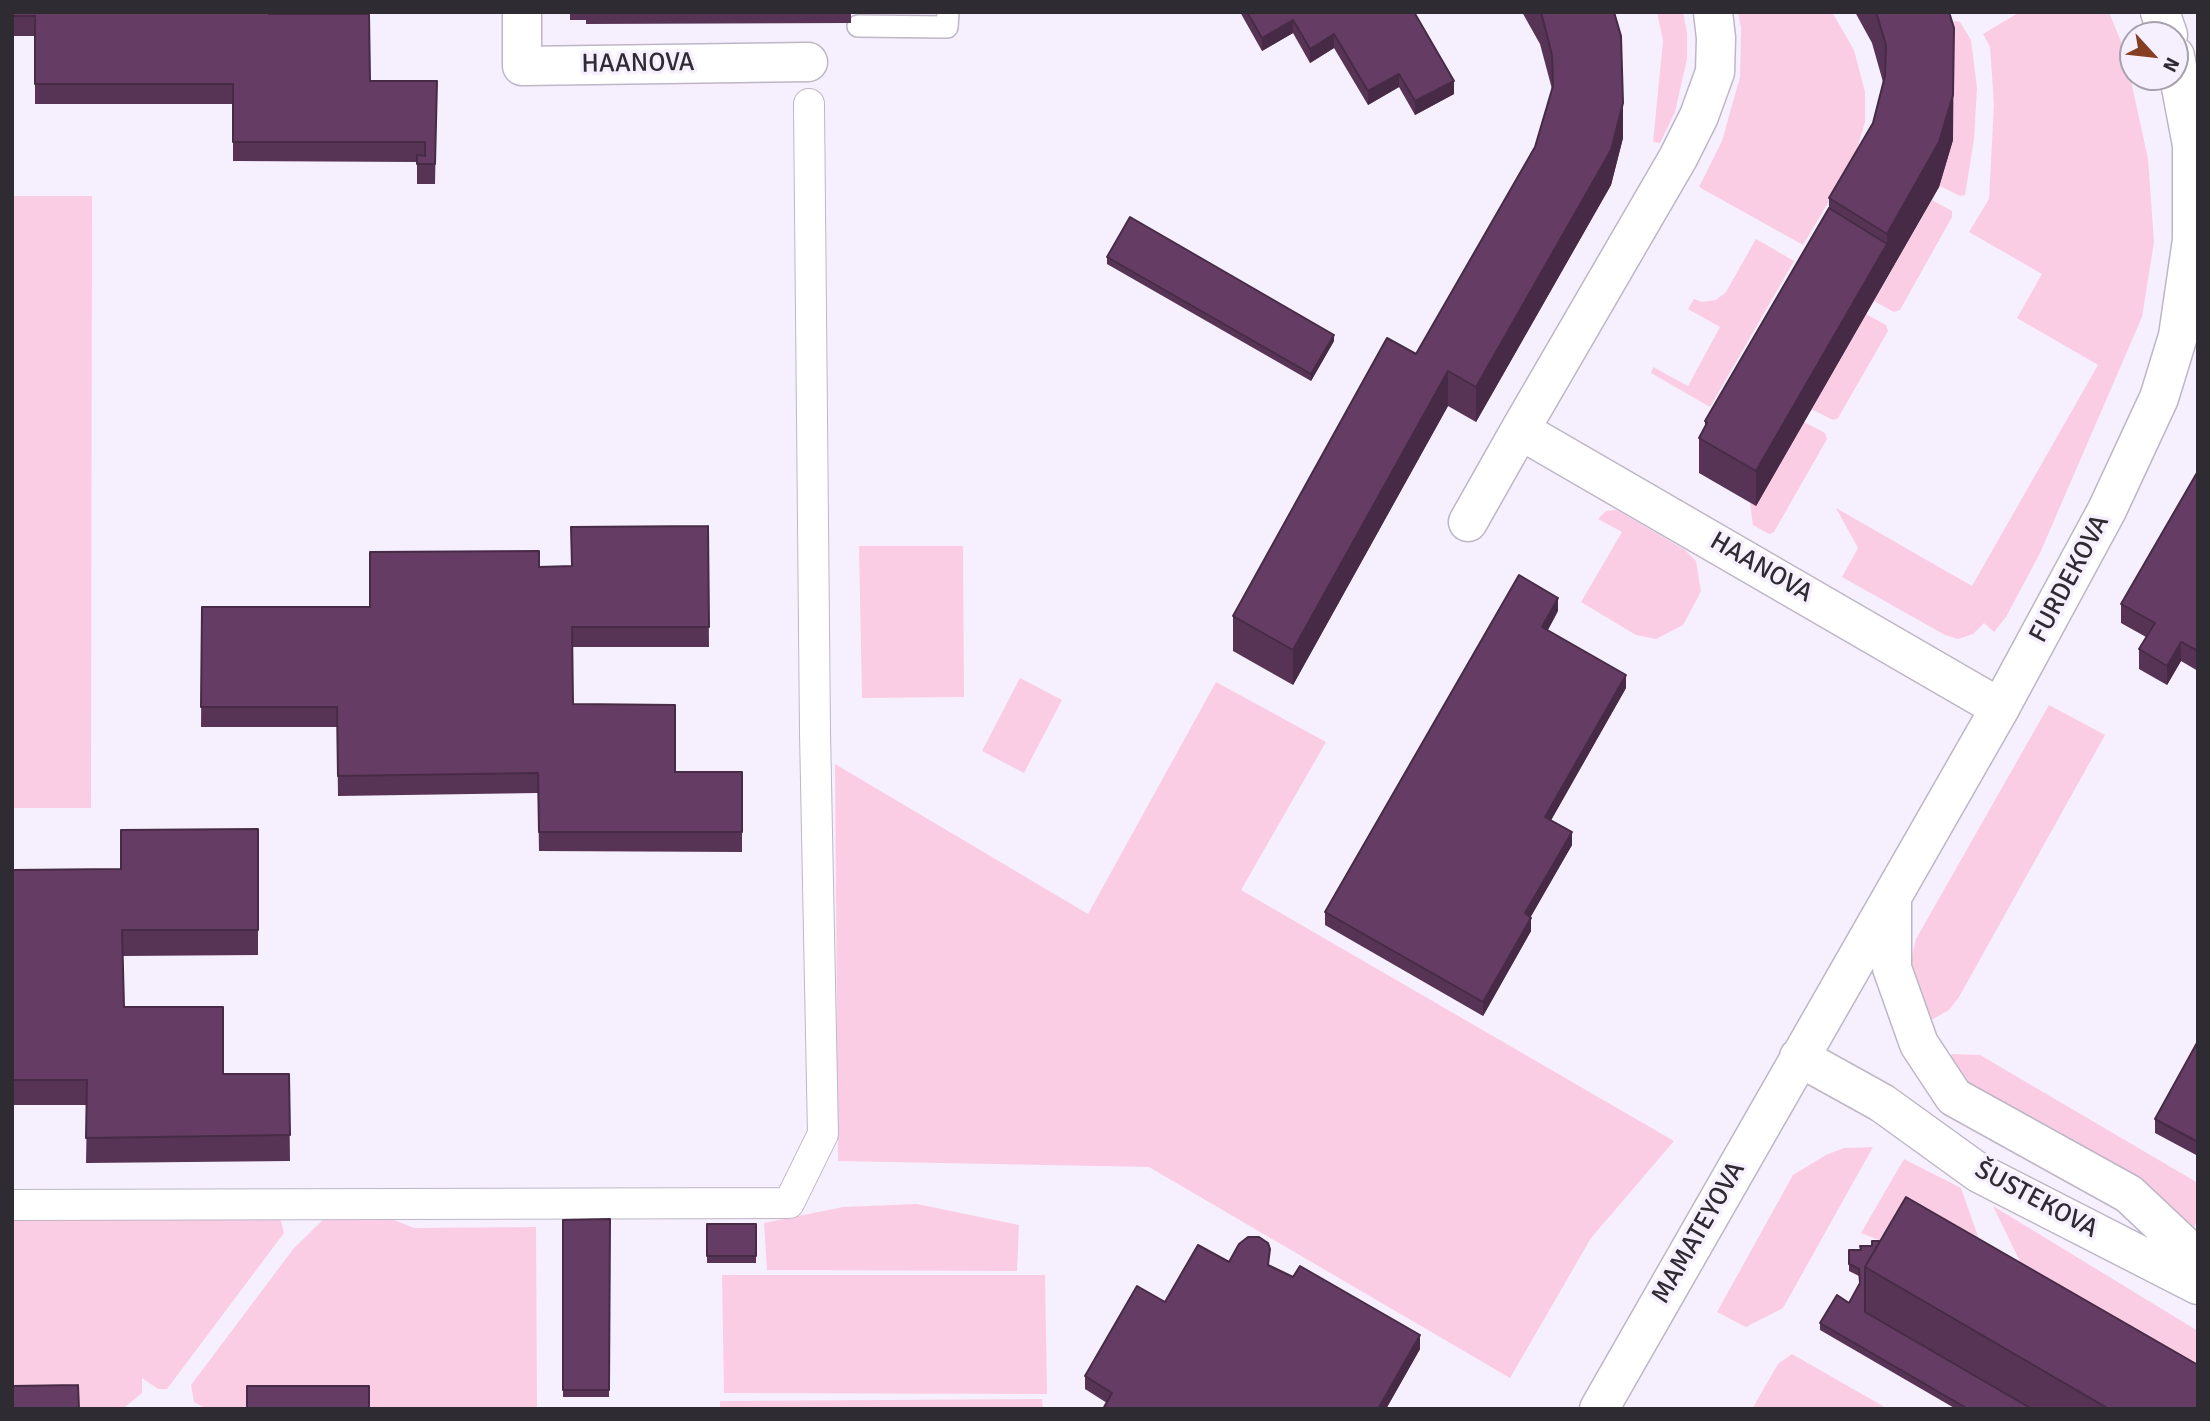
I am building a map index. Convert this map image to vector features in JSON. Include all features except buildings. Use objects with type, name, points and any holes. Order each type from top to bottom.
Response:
[{"type":"street","name":"HAANOVA","points":[[522,12],[522,66],[808,62]]},
{"type":"street","points":[[1468,522],[1678,158],[1699,116],[1715,72],[1716,38],[1713,12]]},
{"type":"street","name":"FURDEKOVA","points":[[1800,1057],[2000,708],[2107,510],[2159,398],[2178,336],[2189,272],[2193,181],[2189,116],[2183,91]]},
{"type":"street","points":[[12,1205],[789,1203],[823,1134],[815,732],[809,104]]},
{"type":"street","name":"HAANOVA","points":[[1526,420],[2000,708]]},
{"type":"street","name":"ŠUSTEKOVA","points":[[1892,897],[1892,968],[1919,1044],[1954,1097],[2129,1194],[2198,1259]]},
{"type":"street","name":"ŠUSTEKOVA","points":[[1800,1057],[1882,1102],[1979,1172],[2198,1285]]},
{"type":"street","name":"MAMATEYOVA","points":[[1599,1409],[1800,1057]]},
{"type":"street","points":[[1882,1102],[1954,1097]]},
{"type":"lane","points":[[859,26],[947,27],[947,12]]},
{"type":"shaded area","points":[[1657,12],[1683,12],[1687,33],[1687,59],[1675,112],[1660,143],[1653,142],[1663,41]]},
{"type":"shaded area","points":[[1738,12],[1832,12],[1854,50],[1865,92],[1865,122],[1854,159],[1803,245],[1699,187],[1722,141],[1740,77],[1741,28]]},
{"type":"shaded area","points":[[2020,12],[2109,12],[2119,37],[2119,91],[2133,91],[2148,159],[2154,242],[2142,317],[2040,553],[2006,617],[1994,632],[1984,623],[1973,634],[1958,639],[1945,635],[1842,577],[1858,548],[1836,508],[1972,586],[2098,365],[2017,318],[2042,274],[1969,232],[1989,199],[1994,104],[1990,47],[1983,34]]},
{"type":"shaded area","points":[[1960,22],[1971,40],[1977,88],[1974,139],[1965,195],[1960,196],[1938,185],[1939,26]]},
{"type":"shaded area","points":[[12,196],[92,196],[91,808],[12,808]]},
{"type":"shaded area","points":[[1932,200],[1952,211],[1952,217],[1900,310],[1894,312],[1874,301]]},
{"type":"shaded area","points":[[1756,239],[1794,261],[1710,407],[1651,373],[1653,367],[1688,386],[1720,327],[1688,309],[1694,299],[1702,302],[1716,300],[1726,292]]},
{"type":"shaded area","points":[[1866,314],[1886,325],[1888,331],[1838,418],[1833,420],[1811,409]]},
{"type":"shaded area","points":[[1804,422],[1825,433],[1827,439],[1774,532],[1769,534],[1753,525],[1750,503],[1756,505]]},
{"type":"shaded area","points":[[1617,510],[1685,550],[1696,561],[1701,591],[1696,601],[1683,625],[1656,639],[1636,635],[1581,602],[1622,532],[1598,519],[1606,511]]},
{"type":"shaded area","points":[[859,546],[963,546],[964,697],[862,698]]},
{"type":"shaded area","points":[[1020,678],[1062,700],[1024,773],[982,751]]},
{"type":"shaded area","points":[[1216,682],[1326,742],[1241,890],[1674,1141],[1591,1238],[1510,1378],[1149,1167],[838,1161],[835,764],[1088,914]]},
{"type":"shaded area","points":[[2049,705],[2105,735],[1959,997],[1949,1010],[1926,1023],[1910,964],[1916,939]]},
{"type":"shaded area","points":[[1952,1054],[1980,1055],[2198,1183],[2198,1220],[2193,1228],[2054,1129],[1963,1080],[1947,1063]]},
{"type":"shaded area","points":[[1873,1147],[1783,1308],[1746,1327],[1717,1312],[1793,1175],[1826,1155],[1844,1148]]},
{"type":"shaded area","points":[[1904,1159],[1961,1188],[1982,1248],[1897,1247],[1861,1233]]},
{"type":"shaded area","points":[[917,1204],[1019,1225],[1017,1271],[767,1270],[764,1223],[843,1207]]},
{"type":"shaded area","points":[[1993,1206],[2198,1331],[2198,1370],[2030,1282]]},
{"type":"shaded area","points":[[384,1216],[414,1228],[536,1227],[537,1407],[203,1407],[194,1402],[191,1385],[294,1248],[324,1219]]},
{"type":"shaded area","points":[[280,1217],[284,1233],[167,1389],[158,1389],[142,1378],[142,1393],[125,1407],[12,1407],[12,1218]]},
{"type":"shaded area","points":[[722,1275],[1045,1275],[1047,1394],[724,1393]]},
{"type":"shaded area","points":[[1792,1354],[1888,1409],[1752,1409],[1778,1364]]},
{"type":"shaded area","points":[[1042,1399],[1043,1409],[720,1409],[720,1401]]}]
